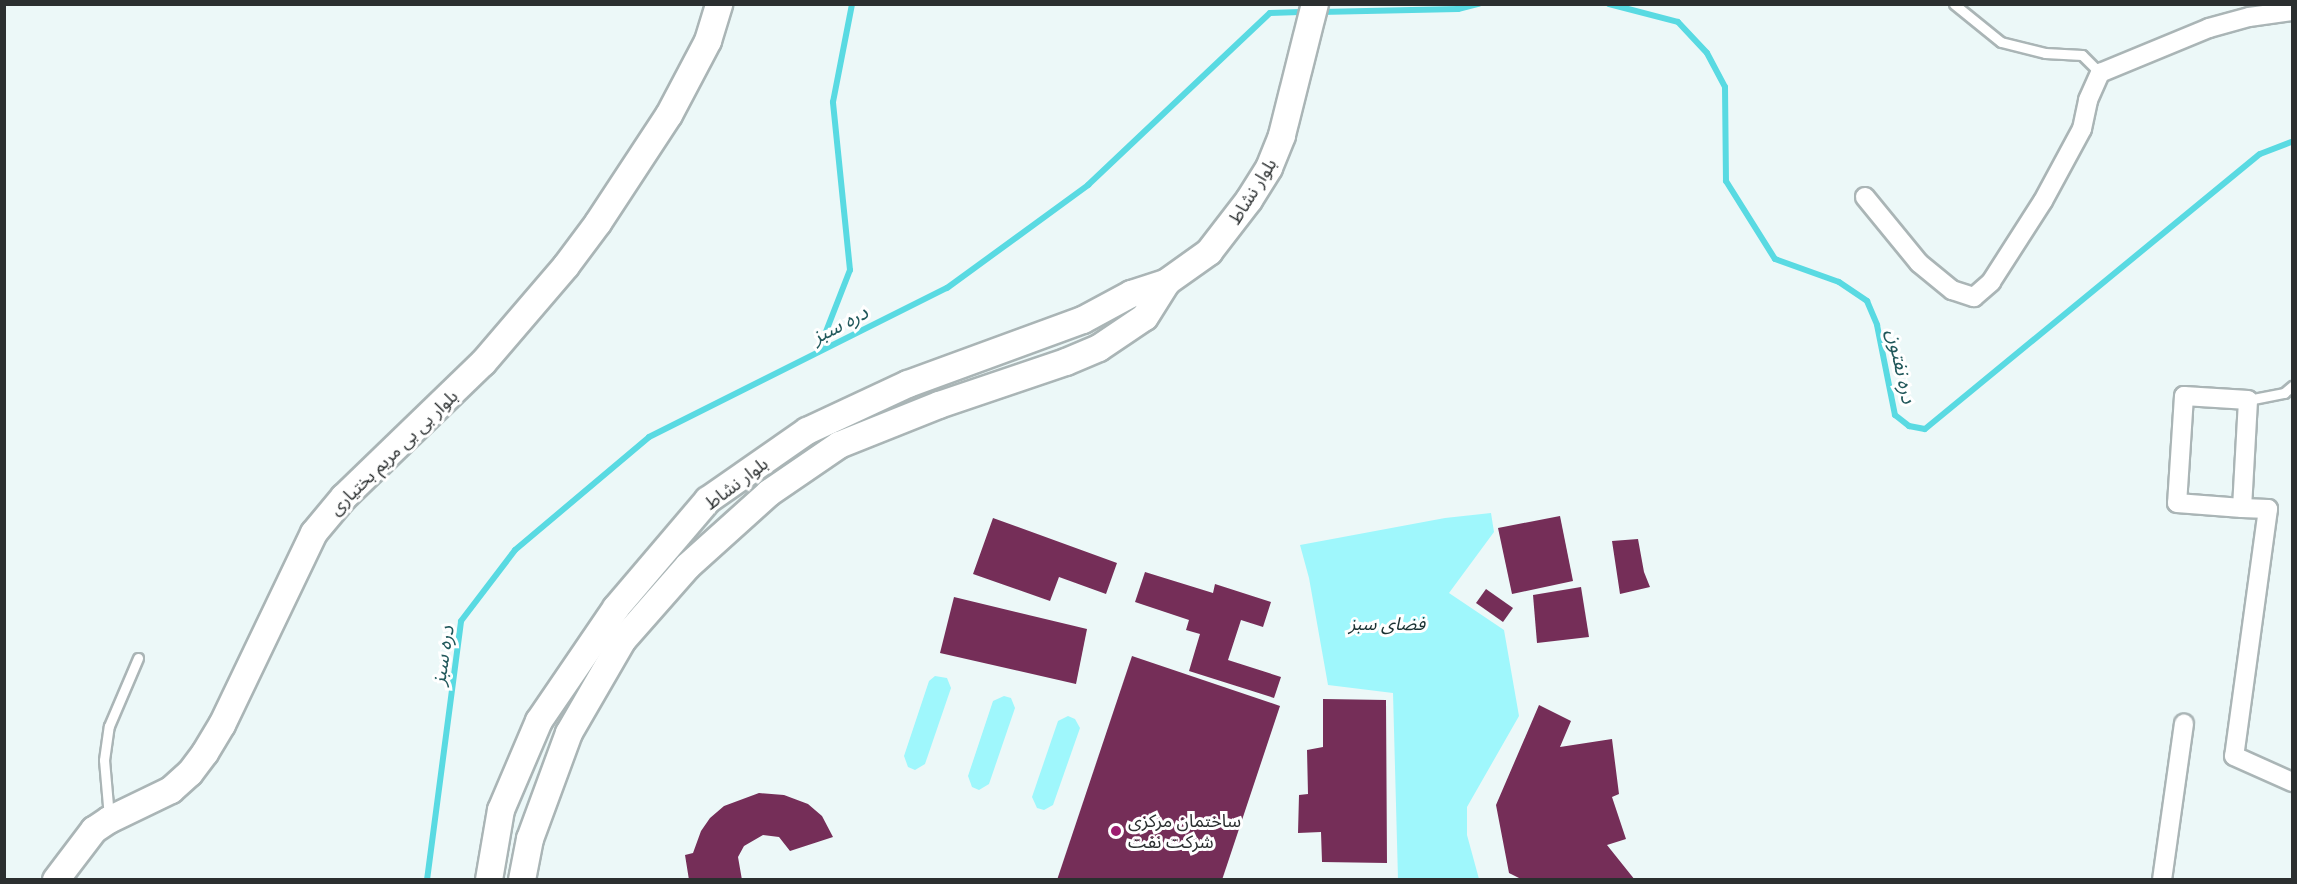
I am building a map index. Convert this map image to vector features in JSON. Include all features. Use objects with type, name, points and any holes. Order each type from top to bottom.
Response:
[{"type":"main road","name":"بلوار بی بی مریم بختیاری","points":[[56,879],[82,842],[109,820],[171,790],[190,773],[222,724],[314,533],[344,497],[483,363],[566,266],[598,223],[669,115],[708,41],[719,4]]},
{"type":"main road","name":"بلوار نشاط","points":[[489,879],[501,810],[539,721],[616,608],[708,500],[807,431],[908,384],[1083,320],[1131,294],[1167,282],[1209,252],[1233,223],[1269,168],[1282,135],[1315,4]]},
{"type":"main road","name":"بلوار نشاط","points":[[522,879],[530,838],[568,733],[623,640],[688,566],[769,493],[839,445],[939,405],[1066,362],[1099,348],[1145,317],[1167,282]]},
{"type":"street","points":[[1865,197],[1919,263],[1952,290],[1974,297],[1991,282],[2043,201],[2082,129],[2088,100],[2100,73],[2209,28],[2249,17],[2292,11]]},
{"type":"street","points":[[2242,507],[2248,400],[2184,396],[2177,503],[2268,509],[2234,756],[2292,782]]},
{"type":"street","points":[[2162,879],[2184,724]]},
{"type":"lane","points":[[1954,4],[2001,42],[2045,53],[2082,55],[2100,73]]},
{"type":"lane","points":[[2248,400],[2284,393],[2292,386]]},
{"type":"lane","points":[[109,820],[104,760],[109,726],[138,658]]},
{"type":"green space","name":"فضای سبز","points":[[1491,513],[1494,532],[1449,593],[1504,630],[1519,716],[1467,807],[1467,835],[1479,879],[1398,879],[1393,693],[1328,685],[1309,578],[1300,545],[1445,518]]},
{"type":"green space","points":[[935,676],[947,678],[951,688],[925,764],[915,770],[908,767],[904,756],[929,681]]},
{"type":"green space","points":[[1004,696],[1011,698],[1015,708],[989,784],[979,790],[972,787],[968,776],[993,701]]},
{"type":"green space","points":[[1068,716],[1075,719],[1080,728],[1053,805],[1044,810],[1037,808],[1032,797],[1058,721]]},
{"type":"building","points":[[1560,516],[1573,581],[1512,594],[1498,528]]},
{"type":"building","points":[[993,518],[1117,563],[1106,594],[1059,577],[1050,601],[973,574]]},
{"type":"building","points":[[1638,539],[1644,572],[1650,587],[1620,594],[1612,541]]},
{"type":"building","points":[[1145,572],[1213,593],[1215,584],[1271,602],[1263,627],[1241,620],[1228,660],[1281,677],[1274,698],[1189,671],[1200,634],[1186,630],[1189,620],[1135,602]]},
{"type":"building","points":[[1581,587],[1589,637],[1537,643],[1533,595]]},
{"type":"building","points":[[1486,589],[1513,608],[1503,622],[1476,603]]},
{"type":"building","points":[[954,597],[1087,629],[1076,684],[940,653]]},
{"type":"building","points":[[1132,656],[1280,706],[1222,880],[1057,880]]},
{"type":"building","points":[[1323,699],[1386,700],[1387,863],[1322,862],[1321,832],[1298,833],[1299,795],[1308,794],[1307,750],[1323,747]]},
{"type":"building","points":[[1539,705],[1571,721],[1560,747],[1612,739],[1619,794],[1612,797],[1626,839],[1607,845],[1635,880],[1523,880],[1509,873],[1496,805]]},
{"type":"building","points":[[759,793],[784,795],[808,804],[822,816],[833,837],[790,851],[779,837],[763,835],[744,846],[738,857],[742,880],[689,880],[685,855],[693,853],[701,831],[710,818],[724,806]]},
{"type":"waterway","points":[[818,352],[850,270],[833,102],[852,4]]},
{"type":"waterway","name":"دره سبز","points":[[1320,12],[1458,9],[1478,4]]},
{"type":"waterway","name":"دره نفتون","points":[[1609,4],[1678,22],[1707,53],[1725,87],[1726,181],[1775,259],[1839,282],[1867,301],[1877,325],[1895,415],[1909,426],[1925,429],[2260,154],[2292,142]]},
{"type":"waterway","name":"دره سبز","points":[[427,880],[461,621],[515,550],[649,437],[947,288],[1088,185],[1270,13],[1307,12]]},
{"type":"place","name":"ساختمان مرکزی شرکت نفت","points":[[1116,831]]}]
